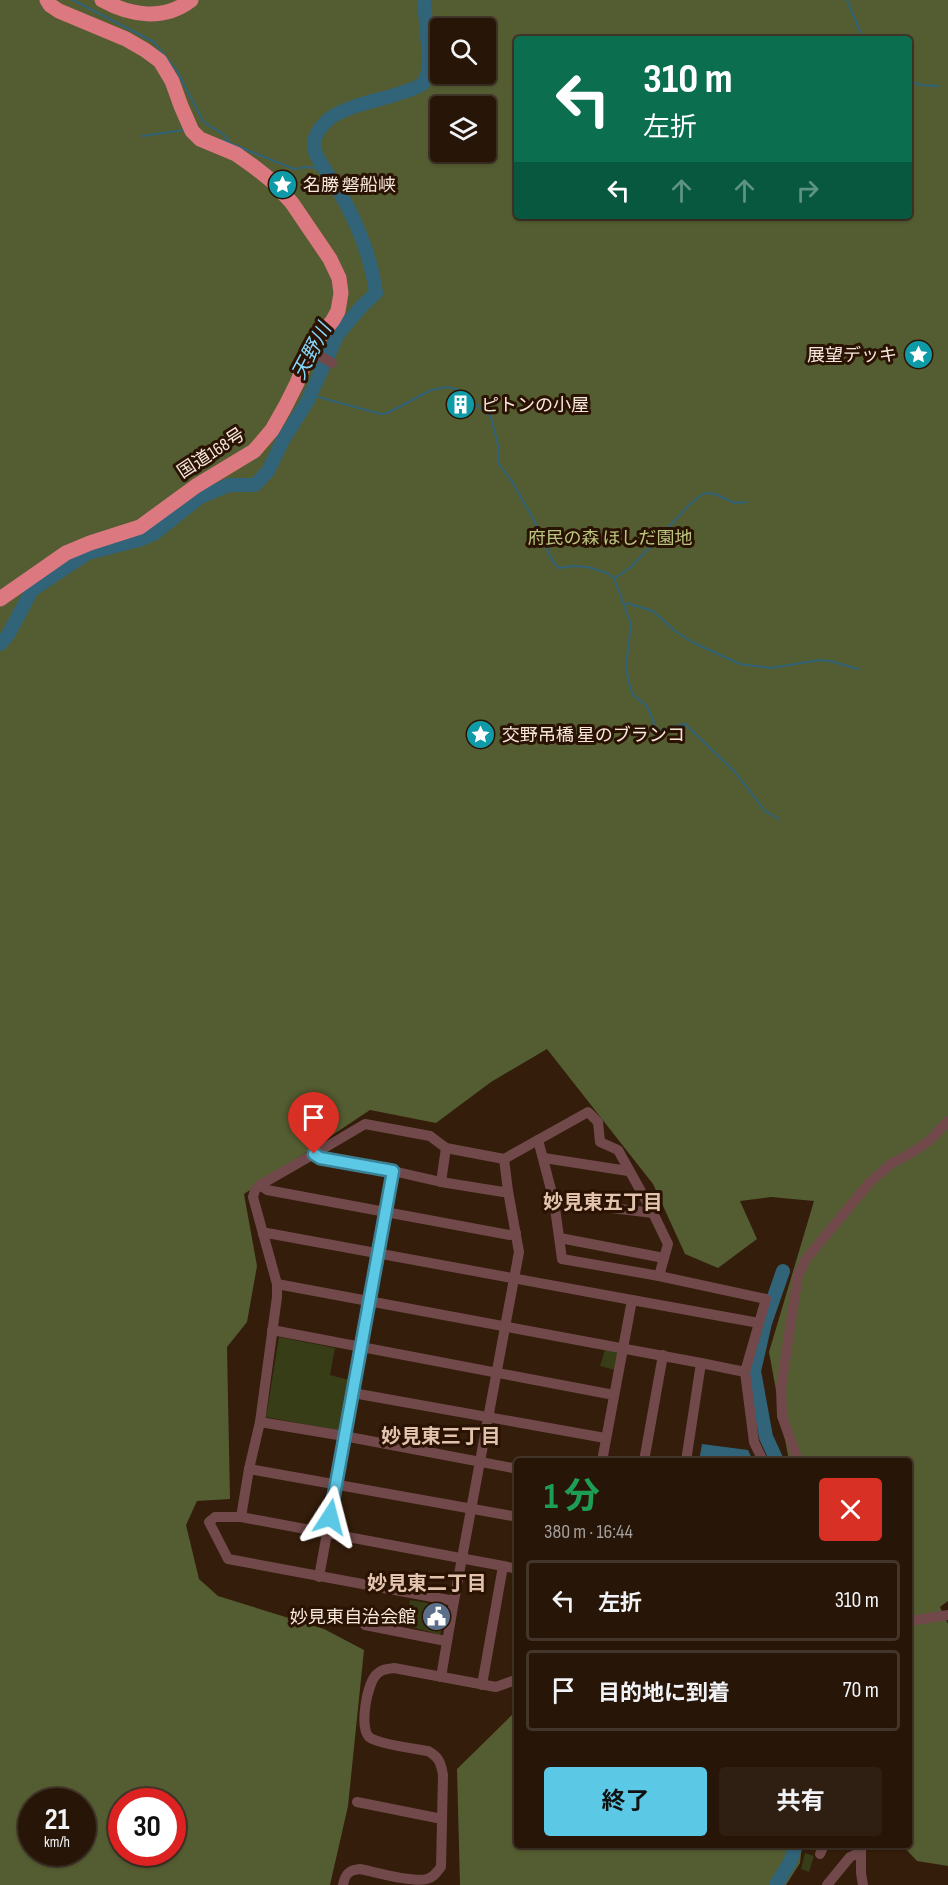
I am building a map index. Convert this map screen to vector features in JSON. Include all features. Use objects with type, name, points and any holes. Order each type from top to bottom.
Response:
[{"type":"highway","name":"国道168号","points":[[0,599],[66,554],[90,543],[140,527],[196,486],[254,451],[272,430],[312,351],[338,311],[341,293],[339,278],[314,233],[272,181],[236,154],[200,139],[192,131],[172,81],[160,61],[126,39],[59,11],[46,0]]},
{"type":"highway","points":[[102,0],[117,8],[138,14],[156,14],[170,12],[191,0]]},
{"type":"street","points":[[312,351],[332,363]]},
{"type":"street","points":[[241,1517],[260,1422],[277,1297],[277,1284],[253,1197],[255,1190],[365,1124],[430,1136],[446,1148],[504,1159],[588,1112],[598,1122],[600,1142],[618,1150],[668,1244],[659,1276]]},
{"type":"street","points":[[797,1458],[782,1416],[781,1388],[798,1275],[806,1259],[870,1182],[891,1164],[929,1141],[948,1121]]},
{"type":"street","points":[[538,1140],[554,1201],[562,1259],[659,1276],[766,1299],[745,1372],[754,1442],[762,1458]]},
{"type":"street","points":[[441,1182],[446,1148]]},
{"type":"street","points":[[314,1154],[320,1158],[441,1182],[508,1191]]},
{"type":"street","points":[[544,1158],[628,1170]]},
{"type":"street","points":[[441,1677],[516,1279],[519,1252],[504,1159]]},
{"type":"street","points":[[319,1577],[393,1171]]},
{"type":"street","points":[[260,1185],[267,1190],[510,1235],[516,1233]]},
{"type":"street","points":[[554,1201],[653,1213]]},
{"type":"street","points":[[263,1234],[759,1323]]},
{"type":"street","points":[[560,1238],[664,1258]]},
{"type":"street","points":[[277,1284],[624,1347],[745,1372]]},
{"type":"street","points":[[602,1458],[632,1300]]},
{"type":"street","points":[[272,1330],[614,1395]]},
{"type":"street","points":[[645,1458],[663,1355]]},
{"type":"street","points":[[686,1458],[701,1363]]},
{"type":"street","points":[[353,1393],[605,1438]]},
{"type":"street","points":[[260,1422],[514,1468]]},
{"type":"street","points":[[249,1469],[514,1516]]},
{"type":"street","points":[[454,1601],[228,1559],[209,1522],[215,1516],[241,1517],[514,1568]]},
{"type":"street","points":[[482,1685],[503,1566]]},
{"type":"street","points":[[912,1621],[948,1615]]},
{"type":"street","points":[[365,1625],[446,1641]]},
{"type":"street","points":[[343,1885],[346,1874],[352,1869],[416,1880],[428,1879],[435,1875],[441,1867],[443,1775],[441,1762],[428,1751],[378,1741],[369,1737],[363,1720],[371,1682],[376,1675],[385,1669],[394,1668],[496,1687],[514,1680]]},
{"type":"street","points":[[357,1802],[442,1820]]},
{"type":"street","points":[[827,1885],[850,1857],[861,1849]]},
{"type":"street","points":[[861,1849],[863,1885]]},
{"type":"green space","name":"府民の森 ほしだ園地","points":[[0,0],[948,0],[948,1601],[940,1607],[948,1624],[948,1866],[917,1861],[905,1848],[912,1848],[912,1458],[788,1458],[769,1352],[814,1201],[771,1197],[740,1201],[757,1239],[718,1268],[685,1254],[653,1184],[547,1049],[491,1082],[436,1123],[370,1110],[244,1194],[257,1266],[247,1322],[227,1347],[230,1499],[197,1501],[186,1525],[199,1579],[218,1596],[324,1629],[364,1650],[348,1806],[330,1885],[0,1885]]},
{"type":"green space","points":[[279,1337],[335,1348],[330,1375],[349,1380],[340,1431],[266,1417]]},
{"type":"green space","points":[[605,1350],[619,1352],[615,1370],[600,1366]]},
{"type":"green space","points":[[410,1600],[428,1603],[425,1620],[443,1625],[440,1635],[405,1625]]},
{"type":"green space","points":[[514,1713],[514,1848],[802,1848],[800,1863],[786,1885],[460,1885],[457,1769]]},
{"type":"green space","points":[[805,1853],[814,1856],[809,1872],[801,1869]]},
{"type":"water","points":[[702,1444],[748,1450],[752,1458],[700,1458]]},
{"type":"waterway","points":[[73,0],[154,42],[177,71],[203,121],[221,132],[229,142]]},
{"type":"waterway","name":"天野川","points":[[0,644],[8,635],[32,590],[88,553],[139,540],[155,533],[200,497],[229,485],[255,485],[268,471],[283,440],[307,402],[338,334],[376,293],[360,234],[347,205],[317,156],[314,147],[315,139],[324,124],[339,113],[423,84],[429,69],[424,0]]},
{"type":"waterway","points":[[847,0],[862,36]]},
{"type":"waterway","points":[[912,82],[939,86]]},
{"type":"waterway","points":[[142,136],[184,130]]},
{"type":"waterway","points":[[222,140],[294,169],[306,167],[325,169]]},
{"type":"waterway","points":[[311,395],[381,414],[431,390],[448,387],[459,390],[491,417],[498,445],[498,463],[511,480],[534,520],[553,562],[559,568],[588,567],[607,573],[614,578],[631,624],[626,666],[629,684],[633,695],[647,706],[657,730],[685,724],[734,771],[765,811],[779,819]]},
{"type":"waterway","points":[[615,578],[631,567],[692,502],[705,493],[715,494],[735,503],[746,502]]},
{"type":"waterway","points":[[626,603],[653,611],[675,631],[694,643],[740,664],[771,668],[820,660],[858,669]]},
{"type":"waterway","points":[[776,1458],[766,1437],[754,1371],[765,1323],[783,1271]]},
{"type":"waterway","points":[[776,1885],[790,1862],[795,1848]]},
{"type":"place","name":"名勝 磐船峡","points":[[282,185]]},
{"type":"place","name":"展望デッキ","points":[[918,355]]},
{"type":"place","name":"ピトンの小屋","points":[[460,405]]},
{"type":"place","name":"交野吊橋 星のブランコ","points":[[481,735]]},
{"type":"place","name":"妙見東自治会館","points":[[437,1617]]},
{"type":"district","name":"妙見東五丁目","points":[[603,1202]]},
{"type":"district","name":"妙見東三丁目","points":[[441,1436]]},
{"type":"district","name":"妙見東二丁目","points":[[427,1583]]},
{"type":"route","points":[[314,1154],[320,1158],[393,1171],[330,1517]]}]
